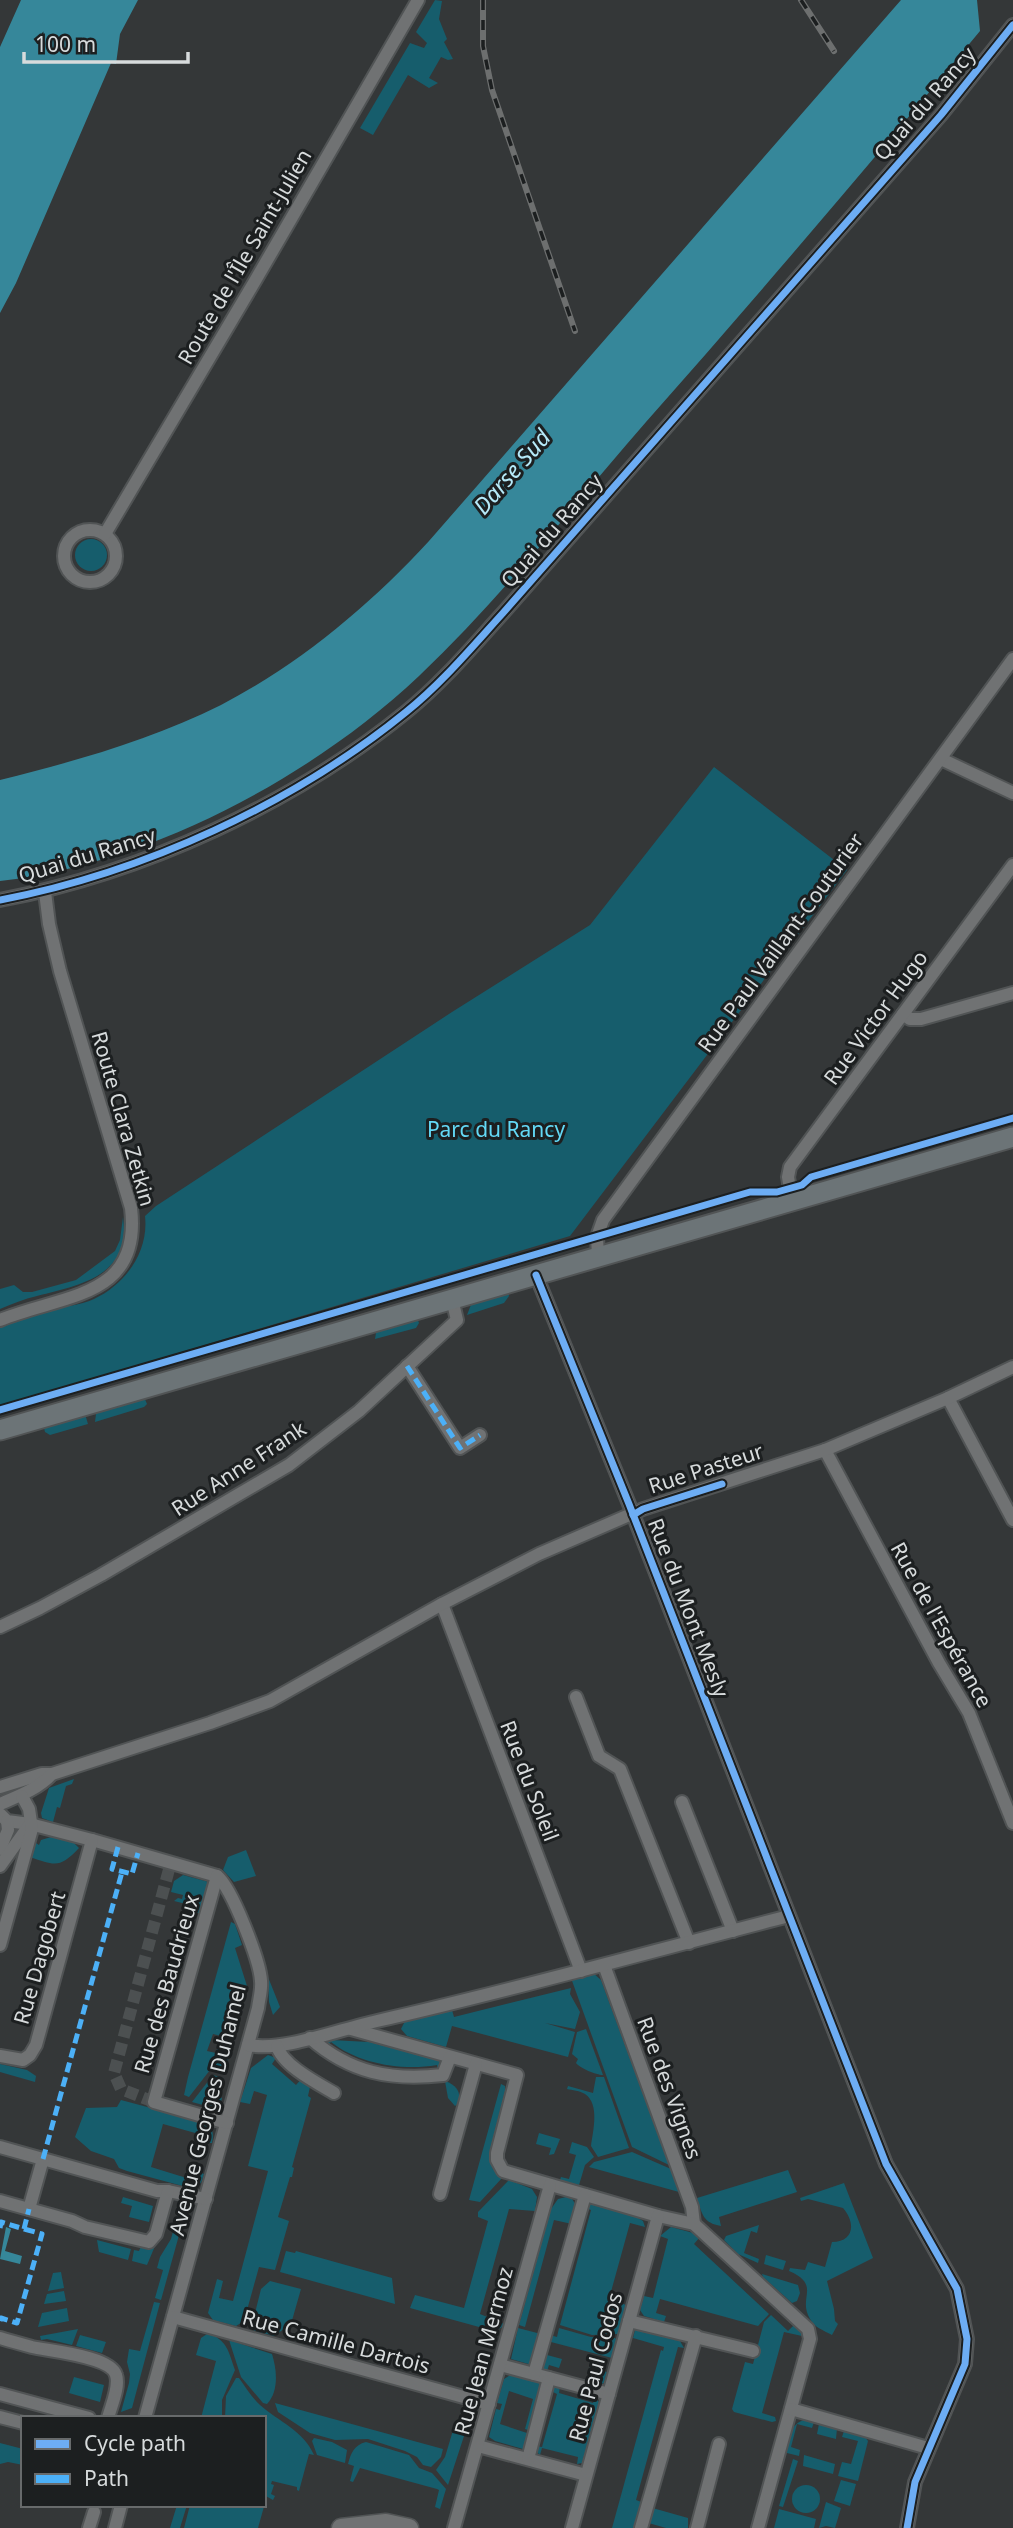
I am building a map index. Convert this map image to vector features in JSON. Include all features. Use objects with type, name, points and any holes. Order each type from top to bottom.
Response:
[{"type":"main road","points":[[0,1430],[1013,1137]]},
{"type":"street","name":"Route de l'Île Saint-Julien","points":[[105,534],[256,281],[418,0]]},
{"type":"street","name":"Quai du Rancy","points":[[0,900],[45,891],[142,860],[251,812],[332,765],[406,712],[448,673],[503,613],[941,116],[1007,45],[1013,25]]},
{"type":"street","points":[[89,529],[105,534],[115,546],[117,555],[111,572],[96,582],[89,583],[75,578],[65,565],[63,557],[68,541],[73,535],[89,529]]},
{"type":"street","name":"Rue Paul Vaillant-Couturier","points":[[598,1256],[597,1237],[603,1220],[1013,659]]},
{"type":"street","points":[[940,759],[1013,793]]},
{"type":"street","name":"Rue Victor Hugo","points":[[792,1201],[788,1177],[790,1167],[1013,865]]},
{"type":"street","name":"Route Clara Zetkin","points":[[0,1320],[23,1310],[82,1294],[107,1281],[120,1268],[128,1254],[134,1229],[131,1208],[60,971],[49,924],[45,891]]},
{"type":"street","points":[[903,1014],[910,1019],[921,1019],[1013,993]]},
{"type":"street","name":"Rue du Mont Mesly","points":[[536,1275],[633,1515],[886,2164],[957,2289],[967,2340],[965,2364],[955,2393],[928,2448]]},
{"type":"street","name":"Rue Anne Frank","points":[[0,1627],[101,1575],[289,1465],[359,1410],[457,1320],[452,1299]]},
{"type":"street","points":[[407,1366],[460,1448],[480,1435]]},
{"type":"street","name":"Rue Pasteur","points":[[52,1774],[270,1701],[442,1604],[539,1554],[643,1509],[825,1450],[948,1398],[1013,1367]]},
{"type":"street","points":[[948,1398],[1013,1520]]},
{"type":"street","name":"Rue de l'Espérance","points":[[825,1450],[939,1663],[969,1713],[1013,1823]]},
{"type":"street","name":"Rue du Soleil","points":[[442,1604],[581,1971]]},
{"type":"street","points":[[576,1697],[600,1756],[620,1769],[689,1942]]},
{"type":"street","points":[[0,1788],[42,1774],[52,1774]]},
{"type":"street","points":[[0,1804],[22,1796],[44,1783],[52,1774]]},
{"type":"street","points":[[0,1788],[22,1796],[29,1809],[32,1829],[0,1945]]},
{"type":"street","points":[[682,1802],[733,1931]]},
{"type":"street","points":[[4,1817],[217,1876]]},
{"type":"street","points":[[0,1849],[8,1830],[4,1817]]},
{"type":"street","points":[[0,1866],[30,1824]]},
{"type":"street","name":"Rue Dagobert","points":[[0,2056],[23,2060],[36,2045],[92,1840]]},
{"type":"street","name":"Avenue Georges Duhamel","points":[[146,2416],[261,1990],[259,1970],[229,1890],[217,1876]]},
{"type":"street","name":"Rue des Baudrieux","points":[[217,1876],[154,2102],[227,2123]]},
{"type":"street","points":[[248,2045],[261,2048],[276,2046],[351,2029],[789,1916]]},
{"type":"street","name":"Rue des Vignes","points":[[604,1965],[691,2204],[694,2224]]},
{"type":"street","points":[[351,2029],[517,2076],[497,2153],[503,2171],[657,2216],[694,2224],[808,2329],[810,2339],[758,2528]]},
{"type":"street","points":[[310,2038],[328,2053],[359,2068],[387,2077],[419,2078],[443,2075],[450,2057]]},
{"type":"street","points":[[276,2046],[285,2059],[334,2093]]},
{"type":"street","points":[[440,2194],[476,2064]]},
{"type":"street","points":[[0,2147],[157,2191],[206,2199]]},
{"type":"street","points":[[29,2209],[43,2159]]},
{"type":"street","name":"Rue Jean Mermoz","points":[[454,2528],[550,2185]]},
{"type":"street","points":[[0,2201],[85,2227],[149,2242],[156,2234],[168,2191]]},
{"type":"street","points":[[534,2374],[585,2195]]},
{"type":"street","name":"Rue Paul Codos","points":[[572,2528],[657,2216]]},
{"type":"street","name":"Rue Camille Dartois","points":[[173,2317],[489,2404]]},
{"type":"street","points":[[629,2321],[753,2351]]},
{"type":"street","points":[[640,2528],[696,2336]]},
{"type":"street","points":[[0,2338],[58,2350],[110,2365],[116,2374],[117,2382],[108,2416]]},
{"type":"street","points":[[500,2365],[609,2394]]},
{"type":"street","points":[[528,2459],[550,2378]]},
{"type":"street","points":[[0,2393],[82,2416]]},
{"type":"street","points":[[791,2409],[928,2448],[915,2482],[907,2528]]},
{"type":"street","points":[[0,2417],[21,2422]]},
{"type":"street","points":[[697,2528],[719,2444]]},
{"type":"street","points":[[478,2446],[586,2475]]},
{"type":"street","points":[[115,2528],[120,2507]]},
{"type":"street","points":[[89,2528],[94,2512]]},
{"type":"street","points":[[341,2528],[386,2523],[409,2528]]},
{"type":"green space","points":[[435,0],[442,1],[439,19],[447,39],[444,42],[453,59],[441,57],[429,78],[438,83],[429,88],[408,75],[373,135],[360,128],[410,43],[424,48],[427,43],[416,32]]},
{"type":"green space","points":[[91,539],[102,544],[107,555],[102,566],[91,571],[80,566],[75,555],[80,544]]},
{"type":"green space","name":"Parc du Rancy","points":[[714,767],[847,870],[570,1236],[0,1406],[0,1328],[40,1312],[77,1305],[106,1293],[133,1265],[143,1242],[145,1216],[156,1206],[590,925]]},
{"type":"green space","points":[[123,1217],[124,1237],[119,1253],[111,1265],[100,1274],[85,1282],[0,1309],[0,1289],[14,1285],[23,1292],[32,1292],[76,1280],[115,1251],[120,1240]]},
{"type":"green space","points":[[508,1291],[509,1296],[504,1303],[467,1315],[472,1302]]},
{"type":"green space","points":[[417,1318],[419,1323],[416,1328],[375,1339],[376,1333],[373,1331]]},
{"type":"green space","points":[[144,1397],[147,1404],[144,1407],[95,1422],[96,1414],[92,1412]]},
{"type":"green space","points":[[85,1414],[88,1424],[50,1435],[45,1432],[47,1425]]},
{"type":"green space","points":[[74,1779],[72,1784],[66,1786],[53,1822],[42,1818],[41,1813],[49,1788]]},
{"type":"green space","points":[[51,1837],[74,1843],[79,1848],[67,1859],[57,1863],[30,1857],[36,1843],[39,1845],[41,1840]]},
{"type":"green space","points":[[246,1850],[256,1876],[234,1882],[223,1870],[228,1857]]},
{"type":"green space","points":[[183,1875],[209,1882],[202,1914],[189,1911],[190,1905],[174,1901],[182,1899],[183,1895],[171,1892],[174,1881]]},
{"type":"green space","points":[[231,1922],[235,1924],[242,1945],[235,1948],[247,1986],[233,2039],[213,2034],[207,2051],[216,2053],[220,2040],[232,2044],[224,2074],[210,2070],[189,2097],[184,2095],[188,2077]]},
{"type":"green space","points":[[593,1973],[601,1980],[669,2165],[632,2147],[571,1978]]},
{"type":"green space","points":[[268,1977],[280,2007],[273,2015],[269,2002]]},
{"type":"green space","points":[[571,1988],[570,1994],[580,2012],[575,2029],[545,2023],[575,2032],[568,2057],[452,2026],[446,2047],[407,2036],[401,2029],[405,2021],[452,2010],[454,2017]]},
{"type":"green space","points":[[586,2029],[603,2075],[581,2067],[572,2054],[577,2032]]},
{"type":"green space","points":[[327,2041],[369,2042],[440,2061],[442,2064],[438,2071],[437,2065],[410,2067],[381,2064],[354,2056],[331,2042],[327,2047]]},
{"type":"green space","points":[[268,2055],[276,2058],[272,2064],[296,2085],[303,2077],[316,2089],[310,2087],[308,2096],[311,2098],[292,2167],[292,2177],[278,2217],[289,2221],[275,2270],[259,2267],[244,2321],[236,2326],[213,2320],[208,2313],[217,2279],[223,2281],[219,2298],[233,2301],[268,2171],[248,2166],[267,2095],[254,2091],[250,2104],[240,2102],[251,2068]]},
{"type":"green space","points":[[0,2064],[27,2070],[36,2076],[35,2082],[0,2072]]},
{"type":"green space","points":[[213,2075],[223,2078],[218,2096],[222,2098],[220,2105],[214,2108],[192,2102]]},
{"type":"green space","points":[[596,2077],[604,2077],[629,2148],[598,2157],[591,2146],[593,2104],[585,2094],[567,2089],[568,2086],[593,2093]]},
{"type":"green space","points":[[445,2081],[458,2092],[459,2103],[455,2106],[448,2098]]},
{"type":"green space","points":[[501,2084],[505,2086],[505,2091],[489,2154],[493,2169],[502,2178],[480,2202],[469,2200]]},
{"type":"green space","points":[[121,2100],[207,2123],[212,2132],[212,2143],[205,2143],[206,2136],[163,2124],[151,2167],[193,2180],[196,2171],[204,2174],[201,2183],[190,2188],[127,2171],[119,2168],[114,2159],[91,2151],[75,2137],[86,2108],[117,2107]]},
{"type":"green space","points":[[539,2133],[560,2139],[554,2154],[549,2155],[551,2148],[536,2144]]},
{"type":"green space","points":[[572,2142],[587,2147],[594,2157],[585,2165],[579,2185],[560,2180],[561,2177],[569,2179],[576,2155],[569,2153]]},
{"type":"green space","points":[[632,2152],[671,2169],[679,2192],[589,2167],[594,2162]]},
{"type":"green space","points":[[788,2170],[797,2192],[719,2217],[721,2226],[710,2223],[702,2213],[697,2198]]},
{"type":"green space","points":[[509,2180],[532,2189],[537,2197],[535,2211],[509,2209],[480,2314],[504,2324],[501,2328],[490,2330],[410,2308],[415,2295],[464,2308],[488,2221],[478,2217],[478,2212]]},
{"type":"green space","points":[[844,2183],[873,2258],[827,2281],[835,2321],[838,2324],[832,2335],[812,2322],[806,2305],[807,2287],[799,2276],[789,2271],[790,2268],[805,2270],[808,2262],[825,2267],[832,2242],[845,2239],[849,2235],[850,2220],[843,2208],[808,2199],[801,2201],[800,2198]]},
{"type":"green space","points":[[123,2197],[153,2206],[149,2222],[129,2217],[132,2206],[121,2203]]},
{"type":"green space","points":[[558,2199],[572,2199],[576,2205],[572,2224],[554,2220],[525,2327],[519,2325],[551,2209]]},
{"type":"green space","points":[[590,2204],[633,2215],[643,2221],[645,2227],[630,2223],[609,2299],[626,2305],[618,2334],[592,2335],[560,2325],[591,2210],[585,2208]]},
{"type":"green space","points":[[186,2210],[161,2300],[155,2298],[163,2270],[157,2268],[160,2257],[171,2239],[177,2217]]},
{"type":"green space","points":[[759,2225],[757,2233],[751,2231],[744,2253],[759,2259],[758,2263],[738,2254],[724,2240],[726,2236]]},
{"type":"green space","points":[[671,2227],[697,2234],[700,2237],[694,2244],[769,2314],[758,2326],[660,2299],[656,2313],[666,2316],[664,2322],[644,2316],[640,2310],[644,2296],[653,2298],[668,2239],[660,2236]]},
{"type":"green space","points":[[97,2240],[131,2249],[128,2260],[99,2252]]},
{"type":"green space","points":[[154,2244],[147,2265],[132,2261],[134,2250],[139,2251],[141,2246]]},
{"type":"green space","points":[[286,2251],[296,2251],[392,2278],[395,2304],[280,2272]]},
{"type":"green space","points":[[766,2255],[786,2261],[783,2270],[764,2264]]},
{"type":"green space","points":[[61,2272],[64,2288],[48,2291],[53,2273]]},
{"type":"green space","points":[[762,2274],[798,2285],[800,2293],[797,2301],[792,2303]]},
{"type":"green space","points":[[270,2281],[301,2289],[291,2324],[274,2336],[253,2330],[252,2325],[261,2289]]},
{"type":"green space","points":[[64,2291],[66,2301],[44,2304],[47,2294]]},
{"type":"green space","points":[[154,2302],[160,2303],[132,2408],[121,2412],[129,2383],[129,2349],[140,2351]]},
{"type":"green space","points":[[67,2308],[69,2321],[38,2327],[42,2313]]},
{"type":"green space","points":[[771,2315],[788,2331],[794,2325],[802,2333],[802,2336],[784,2332],[762,2413],[775,2417],[776,2421],[772,2422],[734,2412],[732,2409],[745,2362],[753,2364],[764,2322]]},
{"type":"green space","points":[[518,2328],[541,2334],[532,2365],[511,2359]]},
{"type":"green space","points":[[559,2328],[591,2337],[615,2338],[617,2340],[612,2358],[551,2342],[547,2355],[562,2359],[559,2368],[549,2365],[547,2371],[541,2368],[550,2335],[557,2337]]},
{"type":"green space","points":[[78,2329],[72,2345],[41,2340],[40,2336]]},
{"type":"green space","points":[[635,2330],[680,2341],[684,2348],[678,2347],[636,2500],[644,2503],[637,2528],[612,2528],[664,2347],[633,2338]]},
{"type":"green space","points":[[207,2334],[219,2339],[229,2352],[235,2370],[222,2400],[222,2416],[202,2416],[216,2361],[196,2355],[201,2338]]},
{"type":"green space","points":[[80,2335],[106,2342],[102,2353],[76,2346]]},
{"type":"green space","points":[[229,2340],[272,2354],[276,2380],[274,2393],[267,2404],[263,2403],[241,2377]]},
{"type":"green space","points":[[590,2367],[607,2372],[604,2383],[599,2385],[600,2379],[588,2376]]},
{"type":"green space","points":[[512,2374],[543,2385],[531,2431],[525,2429],[533,2399],[509,2391],[500,2424],[530,2434],[526,2448],[523,2449],[489,2437],[496,2409],[500,2410],[502,2404],[497,2403],[504,2379]]},
{"type":"green space","points":[[74,2377],[104,2385],[100,2402],[69,2393]]},
{"type":"green space","points":[[236,2378],[239,2378],[260,2405],[304,2439],[314,2455],[309,2454],[299,2491],[297,2487],[272,2481],[271,2484],[274,2485],[271,2494],[275,2496],[273,2500],[266,2496],[266,2416],[225,2416],[226,2396]]},
{"type":"green space","points":[[560,2386],[559,2393],[593,2403],[595,2398],[599,2402],[582,2463],[577,2464],[578,2457],[542,2448],[540,2455],[535,2450],[535,2446],[542,2447],[557,2394],[551,2391]]},
{"type":"green space","points":[[275,2403],[443,2449],[441,2457],[431,2467],[423,2465],[417,2457],[405,2451],[368,2439],[335,2440],[310,2433],[278,2412]]},
{"type":"green space","points":[[805,2420],[814,2422],[812,2428],[797,2424],[791,2447],[800,2450],[799,2456],[787,2453],[793,2428],[796,2424]]},
{"type":"green space","points":[[819,2424],[837,2428],[836,2439],[817,2434]]},
{"type":"green space","points":[[454,2427],[466,2430],[448,2485],[436,2470],[445,2457]]},
{"type":"green space","points":[[844,2431],[865,2437],[868,2441],[858,2481],[838,2476],[842,2462],[851,2464],[858,2441],[842,2437]]},
{"type":"green space","points":[[314,2438],[332,2442],[347,2450],[345,2463],[317,2455],[312,2441]]},
{"type":"green space","points":[[366,2442],[409,2455],[419,2468],[432,2473],[446,2489],[440,2509],[435,2507],[437,2489],[360,2468],[353,2482],[350,2481],[354,2466],[348,2464],[350,2456],[356,2447]]},
{"type":"green space","points":[[0,2443],[21,2448],[21,2465],[8,2462],[0,2464]]},
{"type":"green space","points":[[804,2455],[835,2464],[833,2474],[803,2466]]},
{"type":"green space","points":[[793,2459],[798,2461],[783,2507],[779,2506]]},
{"type":"green space","points":[[841,2480],[856,2484],[850,2506],[834,2501]]},
{"type":"green space","points":[[806,2485],[816,2489],[820,2499],[816,2509],[806,2513],[796,2509],[792,2499],[796,2489]]},
{"type":"green space","points":[[826,2502],[841,2508],[835,2528],[819,2528]]},
{"type":"green space","points":[[176,2507],[186,2507],[180,2528],[170,2528]]},
{"type":"green space","points":[[189,2507],[264,2507],[258,2528],[184,2528]]},
{"type":"green space","points":[[649,2507],[688,2518],[688,2528],[666,2528],[645,2522]]},
{"type":"green space","points":[[779,2509],[816,2519],[814,2528],[774,2528]]},
{"type":"water","points":[[21,0],[138,0],[120,34],[116,64],[111,63],[16,283],[0,313],[0,47]]},
{"type":"water","name":"Darse Sud","points":[[901,0],[977,0],[980,31],[815,228],[536,552],[419,676],[329,749],[225,810],[170,836],[113,856],[56,871],[0,881],[0,780],[113,748],[168,729],[221,705],[279,671],[358,610],[429,541]]},
{"type":"water","points":[[6,2227],[11,2229],[5,2251],[22,2256],[20,2264],[0,2259]]},
{"type":"tunnel","points":[[154,2102],[121,2089],[114,2073],[171,1862]]},
{"type":"railway","points":[[483,0],[483,46],[492,90],[575,331]]},
{"type":"railway","points":[[801,0],[834,51]]},
{"type":"marked path","points":[[407,1366],[460,1448],[480,1435]]},
{"type":"marked path","points":[[118,1847],[112,1869],[132,1874],[138,1853]]},
{"type":"marked path","points":[[43,2159],[122,1872]]},
{"type":"marked path","points":[[0,2228],[1,2222],[24,2229],[29,2209]]},
{"type":"marked path","points":[[0,2321],[1,2318],[17,2323],[42,2234],[24,2229]]},
{"type":"cycle path","points":[[0,900],[108,872],[162,853],[214,830],[266,805],[315,776],[362,745],[419,701],[503,613],[941,115],[1013,25]]},
{"type":"cycle path","points":[[0,1410],[750,1192],[777,1192],[802,1185],[811,1177],[1013,1118]]},
{"type":"cycle path","points":[[536,1275],[629,1504],[886,2164],[957,2289],[967,2339],[965,2364],[915,2482],[907,2528]]},
{"type":"cycle path","points":[[633,1515],[643,1509],[722,1484]]}]
